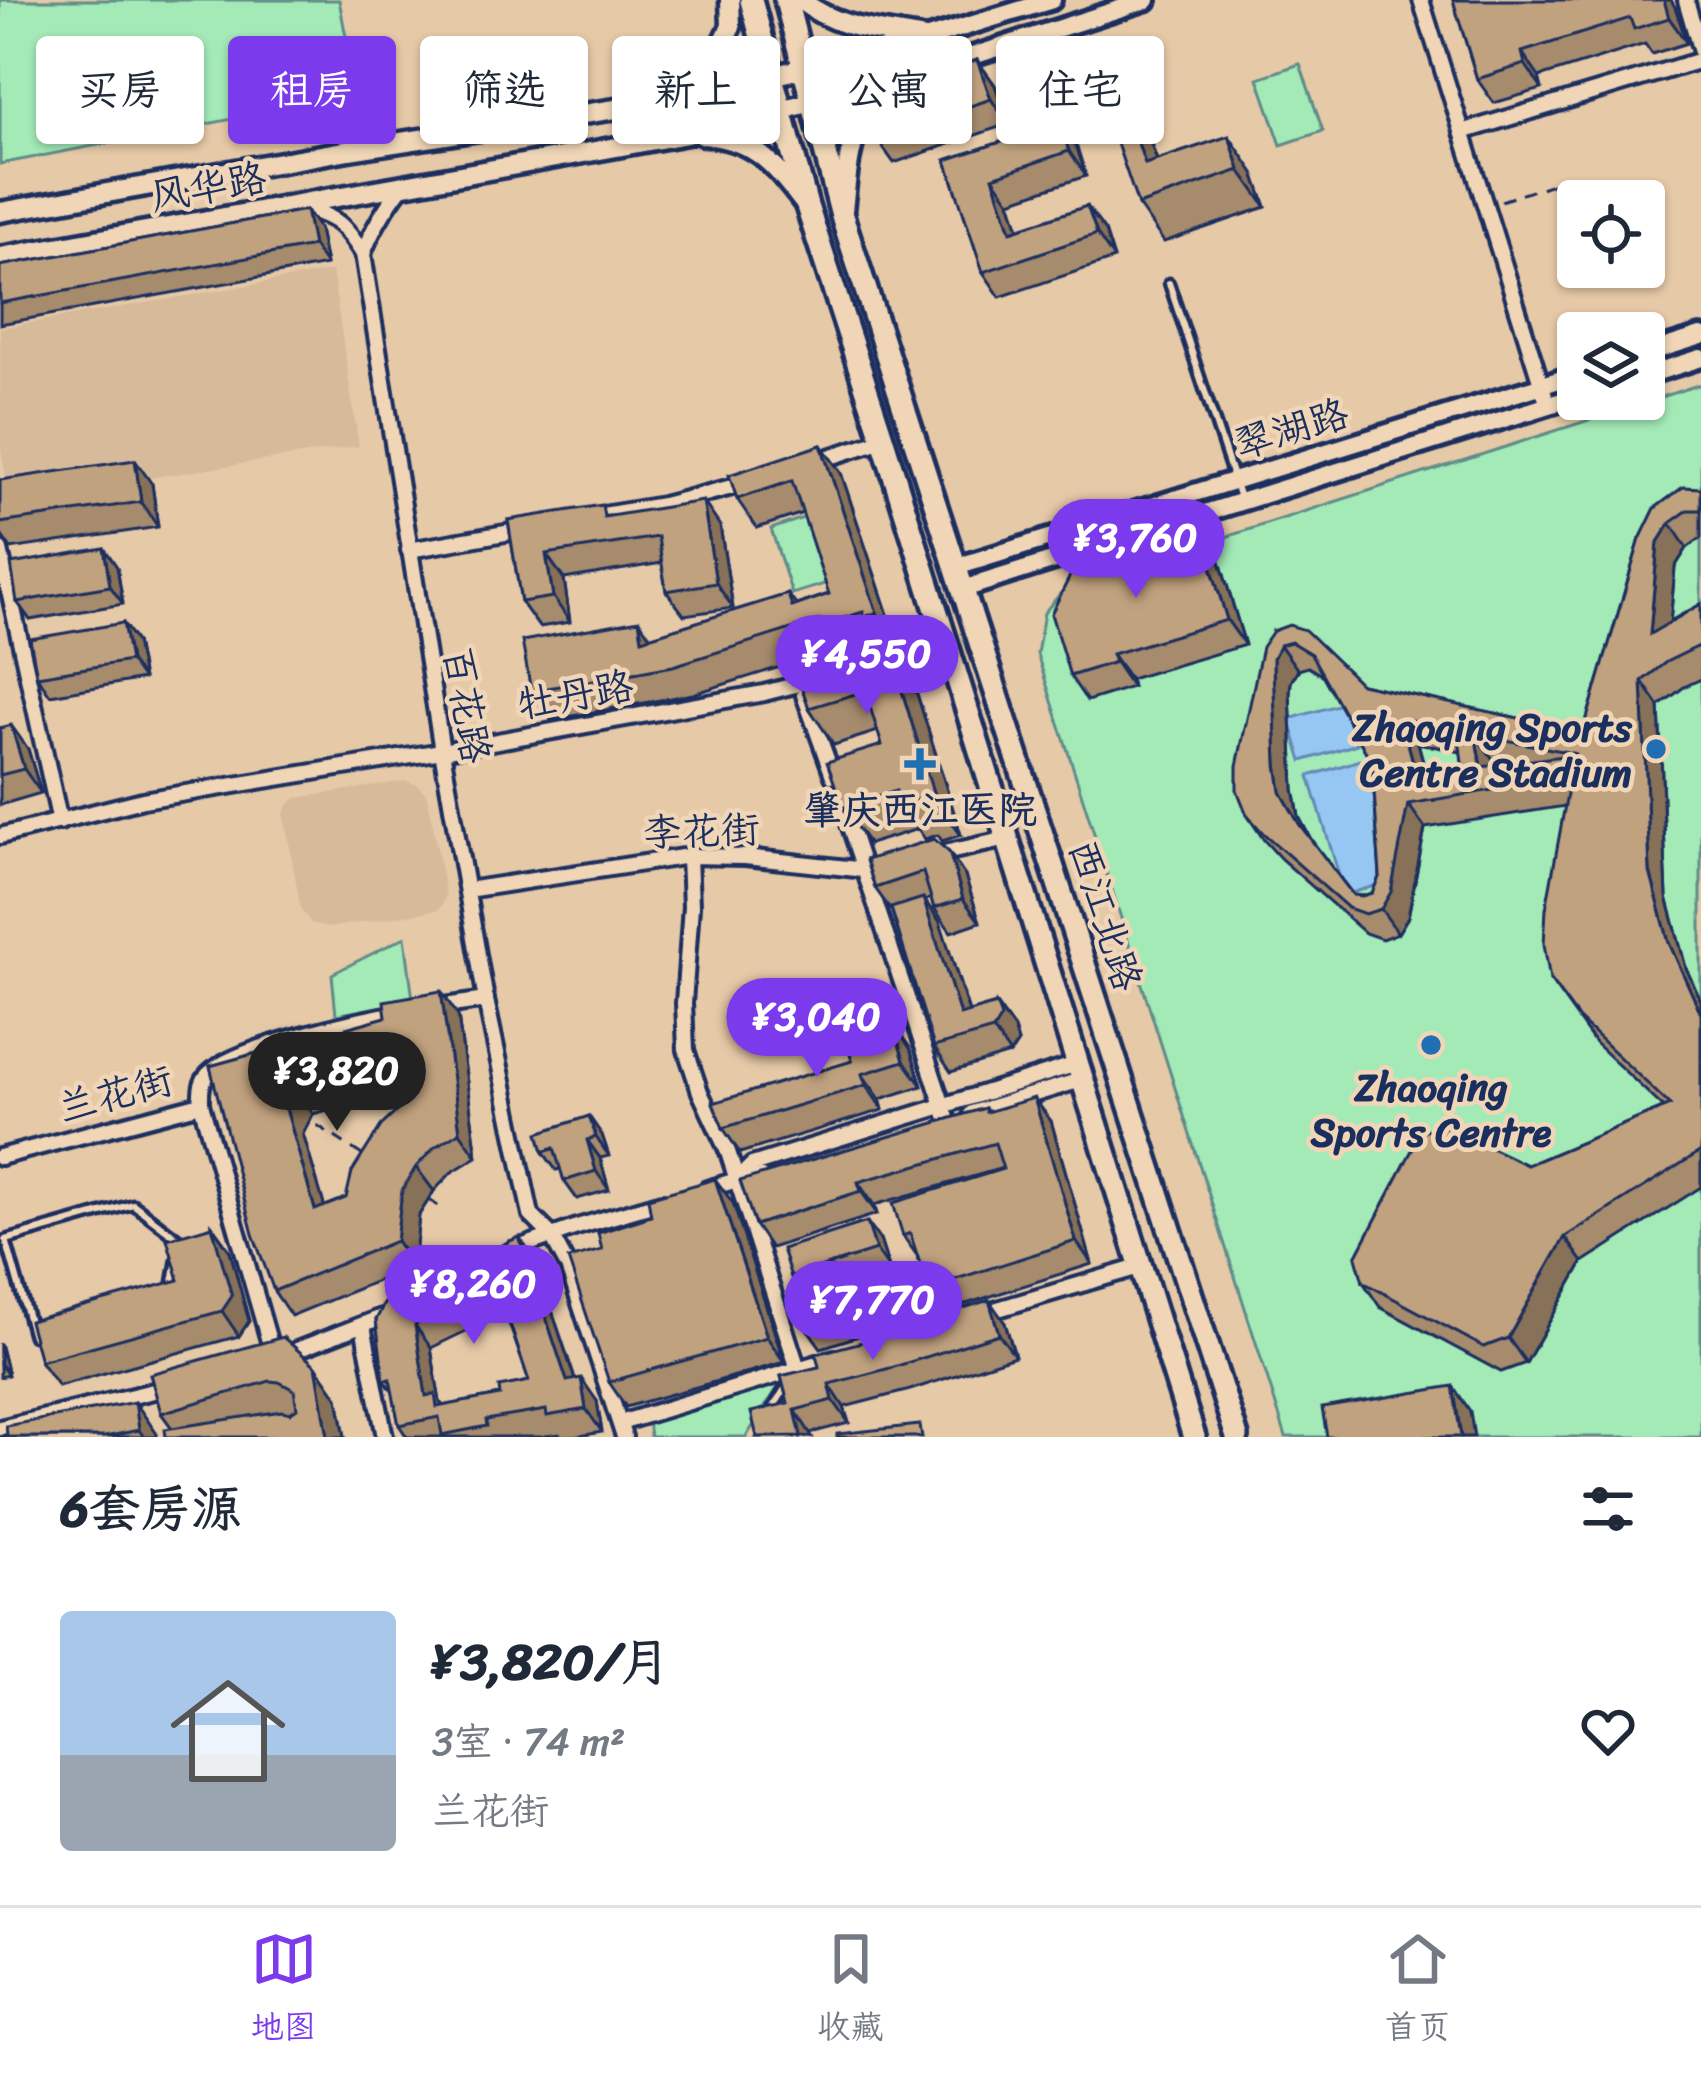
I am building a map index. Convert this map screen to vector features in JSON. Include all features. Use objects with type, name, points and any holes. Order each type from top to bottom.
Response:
[{"type":"main road","points":[[726,36],[731,26],[730,0]]},
{"type":"main road","name":"西江北路","points":[[751,0],[760,36]]},
{"type":"main road","name":"西江北路","points":[[786,0],[804,72]]},
{"type":"main road","points":[[800,0],[853,28],[915,36]]},
{"type":"main road","name":"风华路","points":[[780,74],[803,68]]},
{"type":"main road","name":"风华路","points":[[780,110],[804,104]]},
{"type":"main road","name":"风华路","points":[[0,212],[349,150],[612,110]]},
{"type":"main road","name":"西江北路","points":[[780,110],[1194,1437]]},
{"type":"main road","points":[[589,114],[595,151]]},
{"type":"main road","name":"风华路","points":[[0,256],[633,144]]},
{"type":"main road","points":[[744,144],[772,163],[807,206]]},
{"type":"main road","name":"西江北路","points":[[823,144],[842,216],[1234,1429]]},
{"type":"main road","points":[[842,216],[853,144]]},
{"type":"main road","points":[[824,259],[853,248]]},
{"type":"main road","points":[[1194,1437],[1234,1429]]},
{"type":"street","points":[[932,36],[1052,0]]},
{"type":"street","points":[[972,56],[1148,0]]},
{"type":"street","points":[[1421,0],[1548,406]]},
{"type":"street","points":[[1462,132],[1701,57],[1686,0]]},
{"type":"street","points":[[363,254],[387,206],[403,186]]},
{"type":"street","points":[[295,203],[346,227],[363,254]]},
{"type":"street","name":"百花路","points":[[363,254],[442,751],[486,1000],[531,1215],[551,1235],[568,1267],[622,1430]]},
{"type":"street","points":[[1665,347],[1701,336]]},
{"type":"street","points":[[1665,369],[1701,358]]},
{"type":"street","name":"翠湖路","points":[[959,578],[1234,481],[1557,381]]},
{"type":"street","name":"翠湖路","points":[[959,578],[1242,502],[1557,403]]},
{"type":"street","points":[[796,467],[883,440]]},
{"type":"street","points":[[570,521],[663,505],[775,474]]},
{"type":"street","points":[[409,550],[543,526]]},
{"type":"street","points":[[0,550],[5,602],[60,822]]},
{"type":"street","points":[[862,665],[945,639]]},
{"type":"street","name":"牡丹路","points":[[0,836],[143,800],[442,751],[764,693],[821,678]]},
{"type":"street","points":[[801,684],[946,1113]]},
{"type":"street","points":[[926,856],[1007,839]]},
{"type":"street","points":[[688,856],[692,906],[684,1003],[686,1050],[728,1152],[798,1369]]},
{"type":"street","name":"李花街","points":[[467,890],[688,856],[866,870],[906,861]]},
{"type":"street","points":[[201,1104],[209,1072],[319,1028],[486,1000]]},
{"type":"street","points":[[691,1193],[757,1178],[1079,1072]]},
{"type":"street","name":"兰花街","points":[[0,1157],[201,1104],[273,1358]]},
{"type":"street","points":[[502,1254],[668,1200]]},
{"type":"street","points":[[963,1320],[1139,1267]]},
{"type":"street","points":[[256,1364],[402,1308]]},
{"type":"street","points":[[363,1326],[385,1437]]},
{"type":"street","points":[[622,1430],[860,1351]]},
{"type":"street","points":[[0,1428],[162,1397],[179,1384]]},
{"type":"lane","points":[[1169,283],[1242,502]]},
{"type":"lane","points":[[56,1330],[33,1336],[6,1240],[133,1204],[181,1240],[199,1236]]},
{"type":"lane","points":[[170,1297],[181,1240]]},
{"type":"lane","points":[[765,1420],[798,1369]]},
{"type":"path","points":[[1485,206],[1557,183]]},
{"type":"path","points":[[317,1125],[371,1161]]},
{"type":"path","points":[[424,1197],[442,1209]]},
{"type":"shaded area","points":[[332,271],[359,446],[10,499],[0,444],[0,328]]},
{"type":"shaded area","points":[[406,781],[427,795],[446,896],[442,905],[437,910],[327,928],[312,924],[301,910],[284,815],[288,805],[297,798]]},
{"type":"green space","points":[[0,0],[339,0],[346,36],[228,36],[228,120],[204,125],[204,36],[36,36],[36,144],[103,144],[0,164]]},
{"type":"green space","points":[[1300,64],[1323,131],[1281,145],[1258,78]]},
{"type":"green space","name":"Zhaoqing Sports Centre","points":[[1701,384],[1701,1437],[1286,1437],[1037,654],[1044,613],[1064,589],[1589,420],[1665,420],[1665,396]]},
{"type":"green space","points":[[809,516],[831,582],[792,594],[771,529]]},
{"type":"green space","points":[[405,937],[413,1000],[336,1015],[332,974]]},
{"type":"green space","points":[[783,1379],[746,1437],[650,1437],[648,1420]]},
{"type":"water","points":[[1344,703],[1357,744],[1302,761],[1289,719]]},
{"type":"water","points":[[1363,759],[1400,878],[1345,895],[1309,776]]},
{"type":"building","points":[[1453,0],[1664,0],[1669,18],[1634,29],[1630,18],[1522,52],[1525,64],[1477,79]]},
{"type":"building","points":[[977,60],[991,99],[972,105],[972,62]]},
{"type":"building","points":[[1229,136],[1240,170],[1138,205],[1117,144],[1138,144],[1145,164]]},
{"type":"building","points":[[996,144],[1066,144],[1069,151],[993,177],[1011,231],[1087,206],[1097,234],[983,272],[946,160]]},
{"type":"building","points":[[306,210],[313,246],[0,303],[0,266]]},
{"type":"building","points":[[821,445],[877,613],[864,617],[863,612],[821,625],[820,620],[673,666],[531,691],[522,641],[639,620],[642,639],[788,594],[792,607],[829,594],[792,481],[737,499],[729,475]]},
{"type":"building","points":[[135,460],[141,502],[0,523],[0,480]]},
{"type":"building","points":[[1683,487],[1701,488],[1701,510],[1688,510],[1670,523],[1658,542],[1650,634],[1701,604],[1701,645],[1666,662],[1642,681],[1650,872],[1669,943],[1701,1014],[1701,1151],[1565,1237],[1508,1338],[1484,1347],[1363,1282],[1356,1257],[1422,1131],[1442,1125],[1527,1165],[1670,1105],[1578,1018],[1550,980],[1544,944],[1546,909],[1570,777],[1408,804],[1391,892],[1381,909],[1365,914],[1348,908],[1247,815],[1237,790],[1237,766],[1262,647],[1273,631],[1289,625],[1305,630],[1361,684],[1583,732],[1640,539],[1655,508]],"holes":[[[1291,642],[1311,654],[1372,763],[1380,875],[1372,893],[1353,895],[1281,792],[1273,667],[1280,645]],[[1401,718],[1458,730],[1463,770],[1417,777]],[[1475,734],[1577,754],[1481,767]]]},
{"type":"building","points":[[703,501],[716,583],[666,591],[658,537],[546,554],[553,597],[521,602],[508,520],[602,505],[604,517]]},
{"type":"building","points":[[1200,530],[1227,620],[1112,654],[1115,662],[1070,676],[1051,614],[1074,568]]},
{"type":"building","points":[[104,548],[110,586],[17,602],[11,564]]},
{"type":"building","points":[[123,623],[130,661],[37,676],[30,639]]},
{"type":"building","points":[[882,626],[935,799],[916,805],[914,798],[900,803],[896,791],[843,808],[827,762],[882,745],[865,691],[809,708],[789,653]]},
{"type":"building","points":[[11,725],[24,769],[0,775],[0,728]]},
{"type":"building","points":[[934,839],[949,852],[963,899],[934,908],[923,872],[875,888],[866,860]]},
{"type":"building","points":[[923,898],[960,1015],[996,1004],[1001,1017],[993,1030],[934,1047],[891,908]]},
{"type":"building","points":[[441,991],[460,1132],[435,1147],[402,1190],[396,1241],[274,1291],[253,1234],[210,1066],[386,1017],[384,1001]],"holes":[[[393,1063],[400,1108],[381,1126],[352,1172],[346,1198],[315,1210],[286,1109],[296,1089]]]},
{"type":"building","points":[[893,1024],[904,1061],[862,1074],[866,1085],[723,1128],[713,1103],[852,1061],[845,1038]]},
{"type":"building","points":[[1034,1098],[1076,1241],[928,1288],[910,1233],[903,1236],[893,1203],[1003,1169],[995,1143],[858,1182],[861,1191],[755,1225],[740,1181],[985,1108],[986,1112]]},
{"type":"building","points":[[589,1116],[596,1137],[587,1140],[596,1171],[564,1181],[554,1148],[543,1152],[538,1133]]},
{"type":"building","points":[[715,1179],[767,1337],[609,1382],[568,1259],[602,1250],[598,1233],[651,1216],[648,1198]]},
{"type":"building","points":[[867,1222],[876,1250],[791,1277],[782,1249]]},
{"type":"building","points":[[212,1226],[232,1296],[222,1311],[40,1361],[29,1321],[179,1280],[167,1239]]},
{"type":"building","points":[[519,1237],[567,1381],[581,1378],[586,1409],[486,1420],[487,1426],[442,1435],[439,1417],[399,1425],[390,1379],[384,1380],[376,1320],[386,1300]],"holes":[[[497,1285],[529,1381],[499,1387],[500,1395],[437,1407],[435,1394],[426,1396],[415,1325]]]},
{"type":"building","points":[[884,1275],[893,1302],[808,1330],[799,1302]]},
{"type":"building","points":[[989,1300],[999,1334],[829,1384],[833,1400],[795,1410],[801,1436],[757,1437],[751,1412],[788,1403],[781,1376],[819,1367],[816,1354],[896,1333]]},
{"type":"building","points":[[283,1337],[316,1366],[328,1437],[166,1437],[165,1429],[290,1413],[297,1408],[294,1390],[270,1381],[161,1413],[150,1374]]},
{"type":"building","points":[[1453,1386],[1461,1437],[1327,1437],[1322,1408]]},
{"type":"building","points":[[135,1402],[139,1430],[105,1437],[0,1437],[7,1434],[6,1426]]},
{"type":"building","points":[[920,1425],[922,1437],[837,1437],[837,1434]]},
{"type":"place","name":"Zhaoqing Sports Centre Stadium","points":[[1656,749]]},
{"type":"place","name":"肇庆西江医院","points":[[920,764]]},
{"type":"place","name":"Zhaoqing Sports Centre","points":[[1431,1045]]}]
